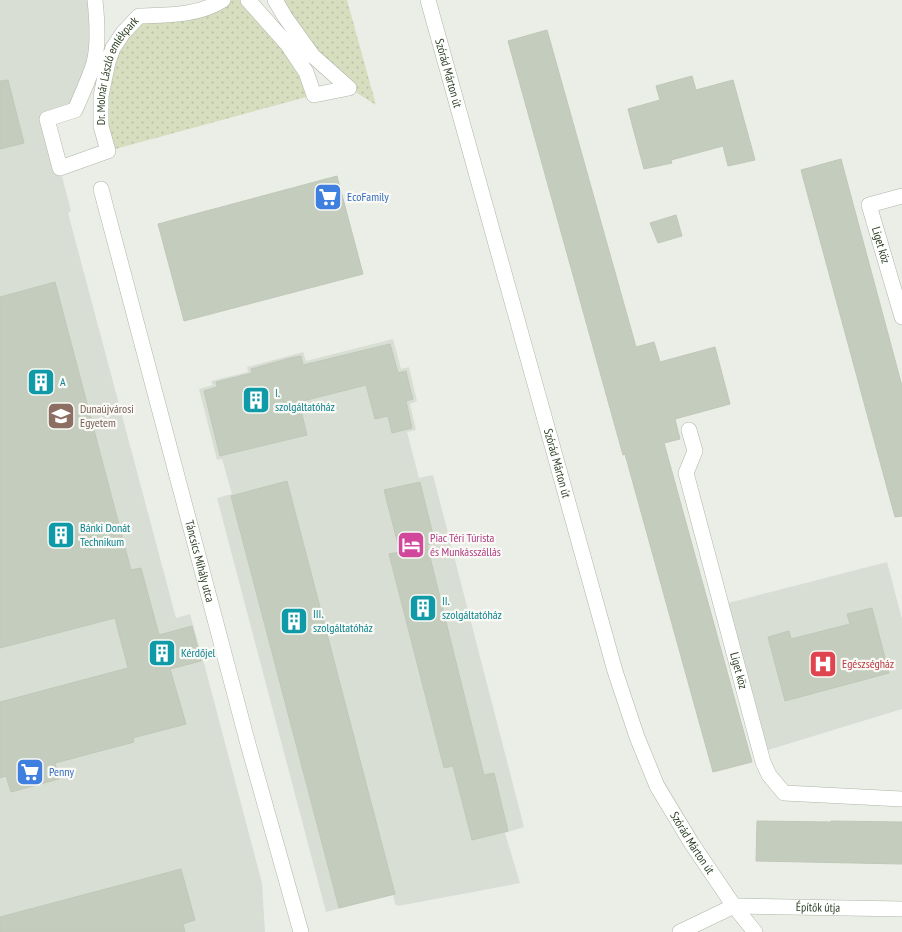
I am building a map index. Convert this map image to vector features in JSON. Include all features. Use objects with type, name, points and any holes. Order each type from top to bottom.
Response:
[{"type":"street","name":"Dr. Molnár László emlékpark","points":[[95,0],[96,40],[94,61],[87,84],[75,110],[47,118],[60,168],[108,152],[102,126],[101,96],[108,62],[113,48],[123,33],[140,16],[197,12],[223,0]]},
{"type":"street","points":[[248,0],[288,45],[306,72],[314,95],[349,88],[313,56],[275,0]]},
{"type":"street","name":"Szórád Márton út","points":[[428,0],[615,672],[637,738],[657,786],[692,844],[734,906],[755,932]]},
{"type":"street","name":"Táncsics Mihály utca","points":[[100,189],[246,735],[301,932]]},
{"type":"street","name":"Liget köz","points":[[902,196],[870,205],[902,317]]},
{"type":"street","name":"Liget köz","points":[[689,430],[695,451],[686,473],[763,762],[769,775],[784,794],[902,799]]},
{"type":"street","points":[[680,932],[734,906]]},
{"type":"street","name":"Építők útja","points":[[734,906],[902,909]]},
{"type":"shaded area","points":[[0,0],[95,0],[96,40],[75,110],[47,119],[71,211],[68,213],[176,618],[190,614],[205,667],[262,883],[265,932],[0,932]]},
{"type":"shaded area","points":[[393,339],[401,369],[409,367],[417,401],[410,404],[416,430],[407,432],[419,478],[433,475],[524,827],[505,833],[520,883],[398,906],[395,904],[393,894],[326,912],[217,498],[232,494],[222,459],[217,460],[199,389],[213,385],[211,381],[248,372],[247,367],[303,352],[306,361]]},
{"type":"shaded area","name":"Egészségház","points":[[887,562],[902,619],[902,709],[768,750],[728,603]]},
{"type":"green space","points":[[223,0],[248,0],[314,95],[108,151],[108,62],[139,16]]},
{"type":"green space","points":[[275,0],[347,0],[376,105],[349,88]]},
{"type":"building","points":[[547,30],[636,347],[654,342],[660,362],[715,347],[730,404],[675,419],[680,439],[664,443],[752,762],[713,772],[508,41]]},
{"type":"building","points":[[692,76],[696,90],[733,80],[755,160],[728,166],[723,146],[671,160],[672,163],[644,169],[628,109],[660,100],[656,86]]},
{"type":"building","points":[[8,80],[24,143],[0,149],[0,81]]},
{"type":"building","points":[[841,159],[902,386],[902,516],[895,517],[801,170]]},
{"type":"building","points":[[337,176],[363,274],[184,321],[158,224]]},
{"type":"building","points":[[676,215],[682,236],[658,243],[650,223]]},
{"type":"building","points":[[55,282],[131,570],[141,568],[159,635],[192,626],[201,661],[170,669],[186,724],[133,738],[134,742],[55,763],[59,779],[11,792],[6,776],[0,778],[0,702],[128,668],[115,618],[0,648],[0,297]]},
{"type":"building","name":"I. szolgáltatóház","points":[[390,344],[398,373],[406,371],[413,399],[406,401],[412,428],[392,433],[388,416],[375,419],[366,385],[299,402],[307,435],[220,456],[204,391],[217,387],[216,382],[252,373],[251,369],[290,358],[301,356],[303,365]]},
{"type":"building","name":"III. szolgáltatóház","points":[[287,481],[395,894],[339,908],[231,496]]},
{"type":"building","name":"II. szolgáltatóház","points":[[420,482],[435,543],[427,545],[484,775],[494,773],[508,831],[472,840],[453,766],[444,768],[389,554],[400,552],[384,490]]},
{"type":"building","name":"Egészségház","points":[[872,608],[889,673],[785,701],[768,637],[789,631],[791,639],[850,624],[847,614]]},
{"type":"building","points":[[757,821],[902,822],[902,864],[756,861]]},
{"type":"building","points":[[181,869],[195,920],[183,924],[185,932],[0,932],[0,917]]},
{"type":"place","name":"EcoFamily","points":[[328,197]]},
{"type":"place","name":"A","points":[[41,382]]},
{"type":"place","name":"I. szolgáltatóház","points":[[256,400]]},
{"type":"place","name":"Dunaújvárosi Egyetem","points":[[61,416]]},
{"type":"place","name":"Bánki Donát Technikum","points":[[61,535]]},
{"type":"place","name":"Piac Téri Túrista és Munkásszállás","points":[[411,545]]},
{"type":"place","name":"II. szolgáltatóház","points":[[423,608]]},
{"type":"place","name":"III. szolgáltatóház","points":[[294,621]]},
{"type":"place","name":"Kérdőjel","points":[[162,653]]},
{"type":"place","name":"Egészségház","points":[[823,664]]},
{"type":"place","name":"Penny","points":[[30,772]]}]
